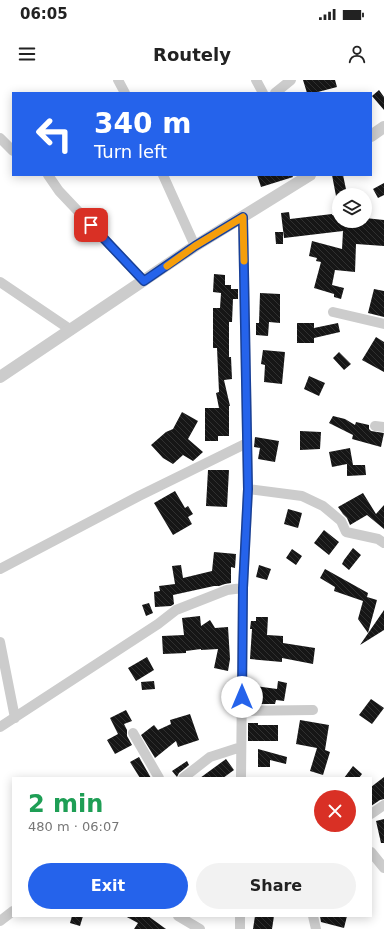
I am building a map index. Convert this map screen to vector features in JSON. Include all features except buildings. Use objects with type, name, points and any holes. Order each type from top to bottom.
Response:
[{"type":"street","points":[[118,80],[124,92]]},
{"type":"street","points":[[256,80],[262,92]]},
{"type":"street","points":[[276,92],[291,80]]},
{"type":"street","points":[[372,135],[384,127]]},
{"type":"street","points":[[0,138],[12,150]]},
{"type":"street","points":[[49,176],[58,191],[144,281]]},
{"type":"street","points":[[164,176],[195,246]]},
{"type":"street","points":[[0,377],[195,246],[243,217],[302,177]]},
{"type":"street","points":[[241,777],[243,588],[248,489],[243,217]]},
{"type":"street","points":[[0,282],[71,330]]},
{"type":"street","points":[[333,312],[384,324]]},
{"type":"street","points":[[0,569],[139,496],[247,443]]},
{"type":"street","points":[[248,489],[302,496],[323,506],[340,521],[346,532],[382,538]]},
{"type":"street","points":[[0,727],[158,624],[176,610],[227,590],[243,588]]},
{"type":"street","points":[[0,642],[15,718]]},
{"type":"street","points":[[242,712],[313,710]]},
{"type":"street","points":[[133,733],[159,777]]},
{"type":"street","points":[[184,777],[210,757],[242,747]]},
{"type":"street","points":[[372,813],[384,805]]},
{"type":"street","points":[[372,853],[384,868]]},
{"type":"street","points":[[0,921],[12,912]]},
{"type":"street","points":[[180,917],[200,929]]},
{"type":"street","points":[[240,917],[240,929]]},
{"type":"street","points":[[313,917],[316,929]]},
{"type":"slow traffic","points":[[167,266],[195,246],[243,217],[244,261]]},
{"type":"route","points":[[91,225],[144,281],[195,246],[243,217],[248,489],[243,588],[242,697]]}]
